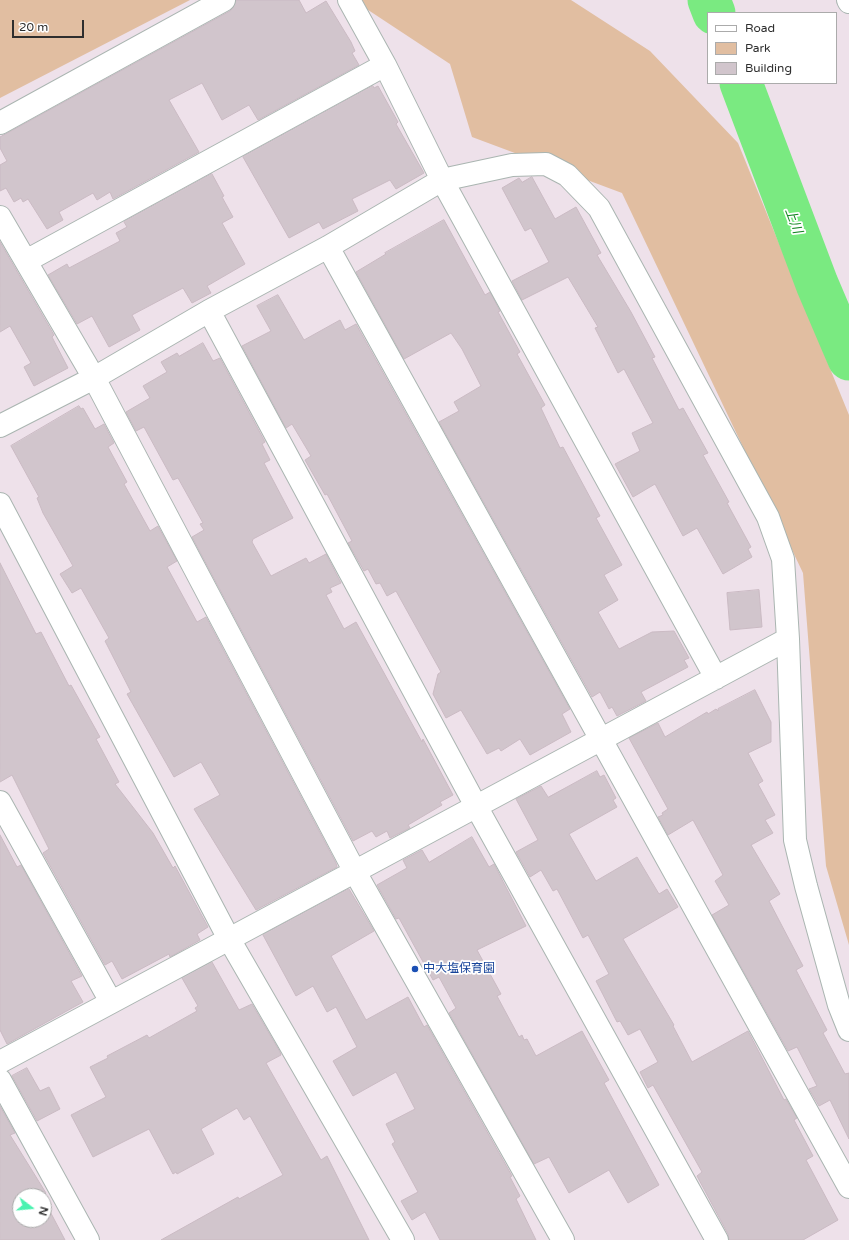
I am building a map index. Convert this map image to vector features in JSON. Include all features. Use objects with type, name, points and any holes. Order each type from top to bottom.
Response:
[{"type":"street","points":[[0,123],[224,0]]},
{"type":"street","points":[[349,0],[385,65],[442,180],[716,678]]},
{"type":"street","points":[[26,261],[385,65]]},
{"type":"street","points":[[0,426],[94,378],[210,311],[328,247],[442,180],[512,165],[546,164],[567,175],[599,208],[768,517],[783,559],[788,639],[795,840],[806,886],[839,1005],[849,1030]]},
{"type":"street","points":[[0,217],[94,378],[355,872],[564,1240]]},
{"type":"street","points":[[328,247],[849,1187]]},
{"type":"street","points":[[210,311],[476,806],[718,1240]]},
{"type":"street","points":[[0,504],[229,939],[403,1240]]},
{"type":"street","points":[[0,1062],[788,639]]},
{"type":"street","points":[[0,802],[111,1002]]},
{"type":"street","points":[[0,1080],[88,1240]]},
{"type":"green space","points":[[0,0],[190,0],[0,98]]},
{"type":"green space","points":[[353,0],[571,0],[650,51],[738,143],[849,415],[849,945],[826,866],[803,573],[622,193],[472,137],[450,64]]},
{"type":"building","points":[[237,0],[299,0],[306,13],[326,1],[351,42],[355,51],[352,53],[359,65],[258,120],[249,105],[222,120],[202,83],[169,100],[199,152],[113,199],[110,192],[97,200],[93,193],[59,212],[63,220],[47,229],[28,199],[23,202],[21,198],[14,202],[6,188],[0,191],[0,165],[7,161],[0,148],[0,137],[230,11]]},
{"type":"building","points":[[373,86],[374,88],[378,86],[398,122],[396,124],[424,173],[396,189],[390,180],[352,199],[358,211],[323,229],[319,222],[289,238],[243,157]]},
{"type":"building","points":[[212,174],[233,217],[222,223],[245,264],[207,286],[211,293],[192,303],[183,288],[132,315],[140,330],[109,347],[92,316],[77,324],[48,275],[67,264],[69,268],[120,241],[116,233],[127,227],[124,222]]},
{"type":"building","points":[[532,177],[555,219],[576,207],[601,253],[597,255],[631,312],[655,357],[652,358],[679,410],[683,408],[708,453],[703,455],[729,502],[727,503],[751,547],[748,549],[752,557],[723,574],[697,528],[683,536],[655,484],[633,497],[615,464],[640,451],[632,433],[653,423],[624,369],[618,373],[595,328],[598,327],[568,277],[522,300],[512,281],[549,262],[531,228],[525,231],[502,188],[519,178],[522,182]]},
{"type":"building","points":[[444,220],[485,295],[490,292],[500,311],[498,312],[520,352],[517,354],[545,405],[541,408],[560,448],[563,447],[600,516],[596,518],[622,565],[604,575],[618,600],[598,612],[619,649],[652,632],[674,631],[689,658],[684,660],[688,667],[641,692],[646,701],[617,716],[612,707],[609,709],[600,692],[592,697],[439,422],[459,411],[454,402],[481,386],[462,349],[451,333],[404,359],[356,272],[386,254],[385,253]]},
{"type":"building","points":[[0,242],[54,335],[52,337],[68,368],[34,386],[24,367],[31,363],[10,326],[0,332]]},
{"type":"building","points":[[278,295],[304,340],[340,320],[345,330],[356,324],[570,709],[562,714],[571,732],[530,755],[520,739],[501,751],[499,748],[487,754],[461,710],[446,718],[433,694],[438,674],[441,672],[396,591],[387,596],[380,583],[376,584],[368,569],[364,571],[348,543],[352,541],[327,494],[325,495],[305,460],[311,456],[292,424],[286,428],[242,346],[271,331],[257,306]]},
{"type":"building","points":[[203,343],[213,361],[220,358],[265,442],[262,444],[270,460],[264,463],[293,518],[253,539],[252,542],[271,576],[306,558],[309,563],[326,554],[341,583],[330,588],[332,592],[326,595],[344,629],[356,622],[422,742],[423,739],[453,795],[440,802],[442,805],[408,825],[410,828],[390,838],[387,831],[376,837],[372,831],[353,841],[192,537],[204,530],[200,524],[203,523],[178,478],[173,480],[144,427],[136,431],[126,412],[150,398],[143,386],[167,372],[161,362],[177,353],[179,356]]},
{"type":"building","points":[[79,406],[81,409],[83,408],[95,429],[104,424],[114,443],[108,447],[127,482],[124,484],[150,531],[158,526],[177,561],[167,567],[197,622],[206,617],[336,863],[337,867],[256,910],[194,809],[220,795],[201,762],[174,777],[127,694],[131,692],[105,641],[109,638],[81,588],[72,593],[60,574],[73,566],[43,513],[37,498],[39,497],[11,446]]},
{"type":"building","points":[[0,563],[36,634],[41,632],[69,686],[71,685],[100,737],[96,739],[119,782],[115,784],[153,833],[173,868],[175,866],[208,927],[197,934],[200,940],[170,957],[169,954],[122,979],[112,961],[105,965],[43,853],[49,849],[12,775],[0,782]]},
{"type":"building","points":[[759,590],[762,627],[730,630],[727,593]]},
{"type":"building","points":[[755,690],[771,722],[771,742],[748,753],[763,781],[758,784],[775,815],[765,820],[773,833],[751,845],[780,894],[769,901],[803,966],[796,970],[827,1030],[823,1033],[845,1074],[849,1073],[849,1139],[830,1100],[819,1106],[809,1089],[817,1086],[797,1047],[788,1051],[712,915],[729,905],[715,881],[723,875],[693,820],[668,835],[658,817],[663,815],[662,813],[668,809],[629,738],[658,723],[665,737],[707,712],[708,714],[716,709],[718,711],[718,709]]},
{"type":"building","points":[[597,771],[600,777],[604,775],[616,798],[613,800],[617,807],[569,834],[596,881],[637,857],[659,894],[667,889],[678,907],[623,939],[674,1025],[673,1026],[692,1062],[748,1031],[784,1100],[786,1099],[797,1118],[794,1120],[813,1156],[806,1160],[838,1220],[803,1240],[729,1240],[728,1234],[697,1176],[702,1172],[653,1085],[648,1088],[640,1072],[658,1062],[640,1029],[628,1035],[620,1021],[617,1022],[596,981],[609,974],[588,935],[583,938],[557,889],[553,891],[541,870],[530,877],[516,852],[538,840],[516,799],[541,786],[548,797]]},
{"type":"building","points":[[0,835],[17,867],[21,865],[82,976],[71,981],[83,1002],[7,1044],[0,1030]]},
{"type":"building","points":[[472,837],[489,867],[494,864],[526,926],[477,950],[501,994],[497,996],[519,1037],[522,1035],[524,1040],[527,1039],[536,1056],[582,1031],[609,1080],[604,1083],[659,1185],[628,1203],[609,1170],[569,1193],[549,1157],[534,1164],[449,1013],[456,1008],[439,977],[433,980],[399,918],[396,919],[377,885],[407,868],[403,860],[422,850],[429,862]]},
{"type":"building","points":[[349,889],[374,931],[331,956],[366,1020],[408,997],[424,1027],[427,1025],[512,1176],[510,1177],[520,1196],[516,1199],[536,1240],[440,1240],[425,1212],[412,1220],[401,1201],[418,1192],[392,1144],[395,1142],[386,1124],[415,1109],[396,1072],[353,1096],[333,1061],[357,1047],[336,1007],[327,1012],[313,986],[296,996],[263,935]]},
{"type":"building","points":[[212,962],[239,1010],[252,1004],[280,1052],[281,1055],[266,1063],[321,1160],[327,1156],[369,1240],[161,1240],[238,1197],[239,1199],[283,1175],[250,1116],[244,1120],[237,1108],[201,1129],[214,1154],[177,1174],[176,1172],[173,1174],[149,1129],[93,1157],[71,1115],[106,1097],[90,1067],[108,1058],[107,1056],[147,1035],[149,1038],[197,1011],[195,1008],[198,1006],[182,978]]},
{"type":"building","points":[[27,1068],[40,1091],[49,1087],[60,1109],[37,1121],[12,1076]]},
{"type":"building","points":[[0,1106],[15,1133],[10,1135],[43,1188],[12,1188],[12,1228],[52,1228],[52,1215],[65,1240],[0,1240]]},
{"type":"waterway","name":"上川","points":[[709,0],[714,12]]},
{"type":"waterway","name":"上川","points":[[741,84],[817,284],[849,359]]},
{"type":"place","name":"中大塩保育園","points":[[415,969]]}]
